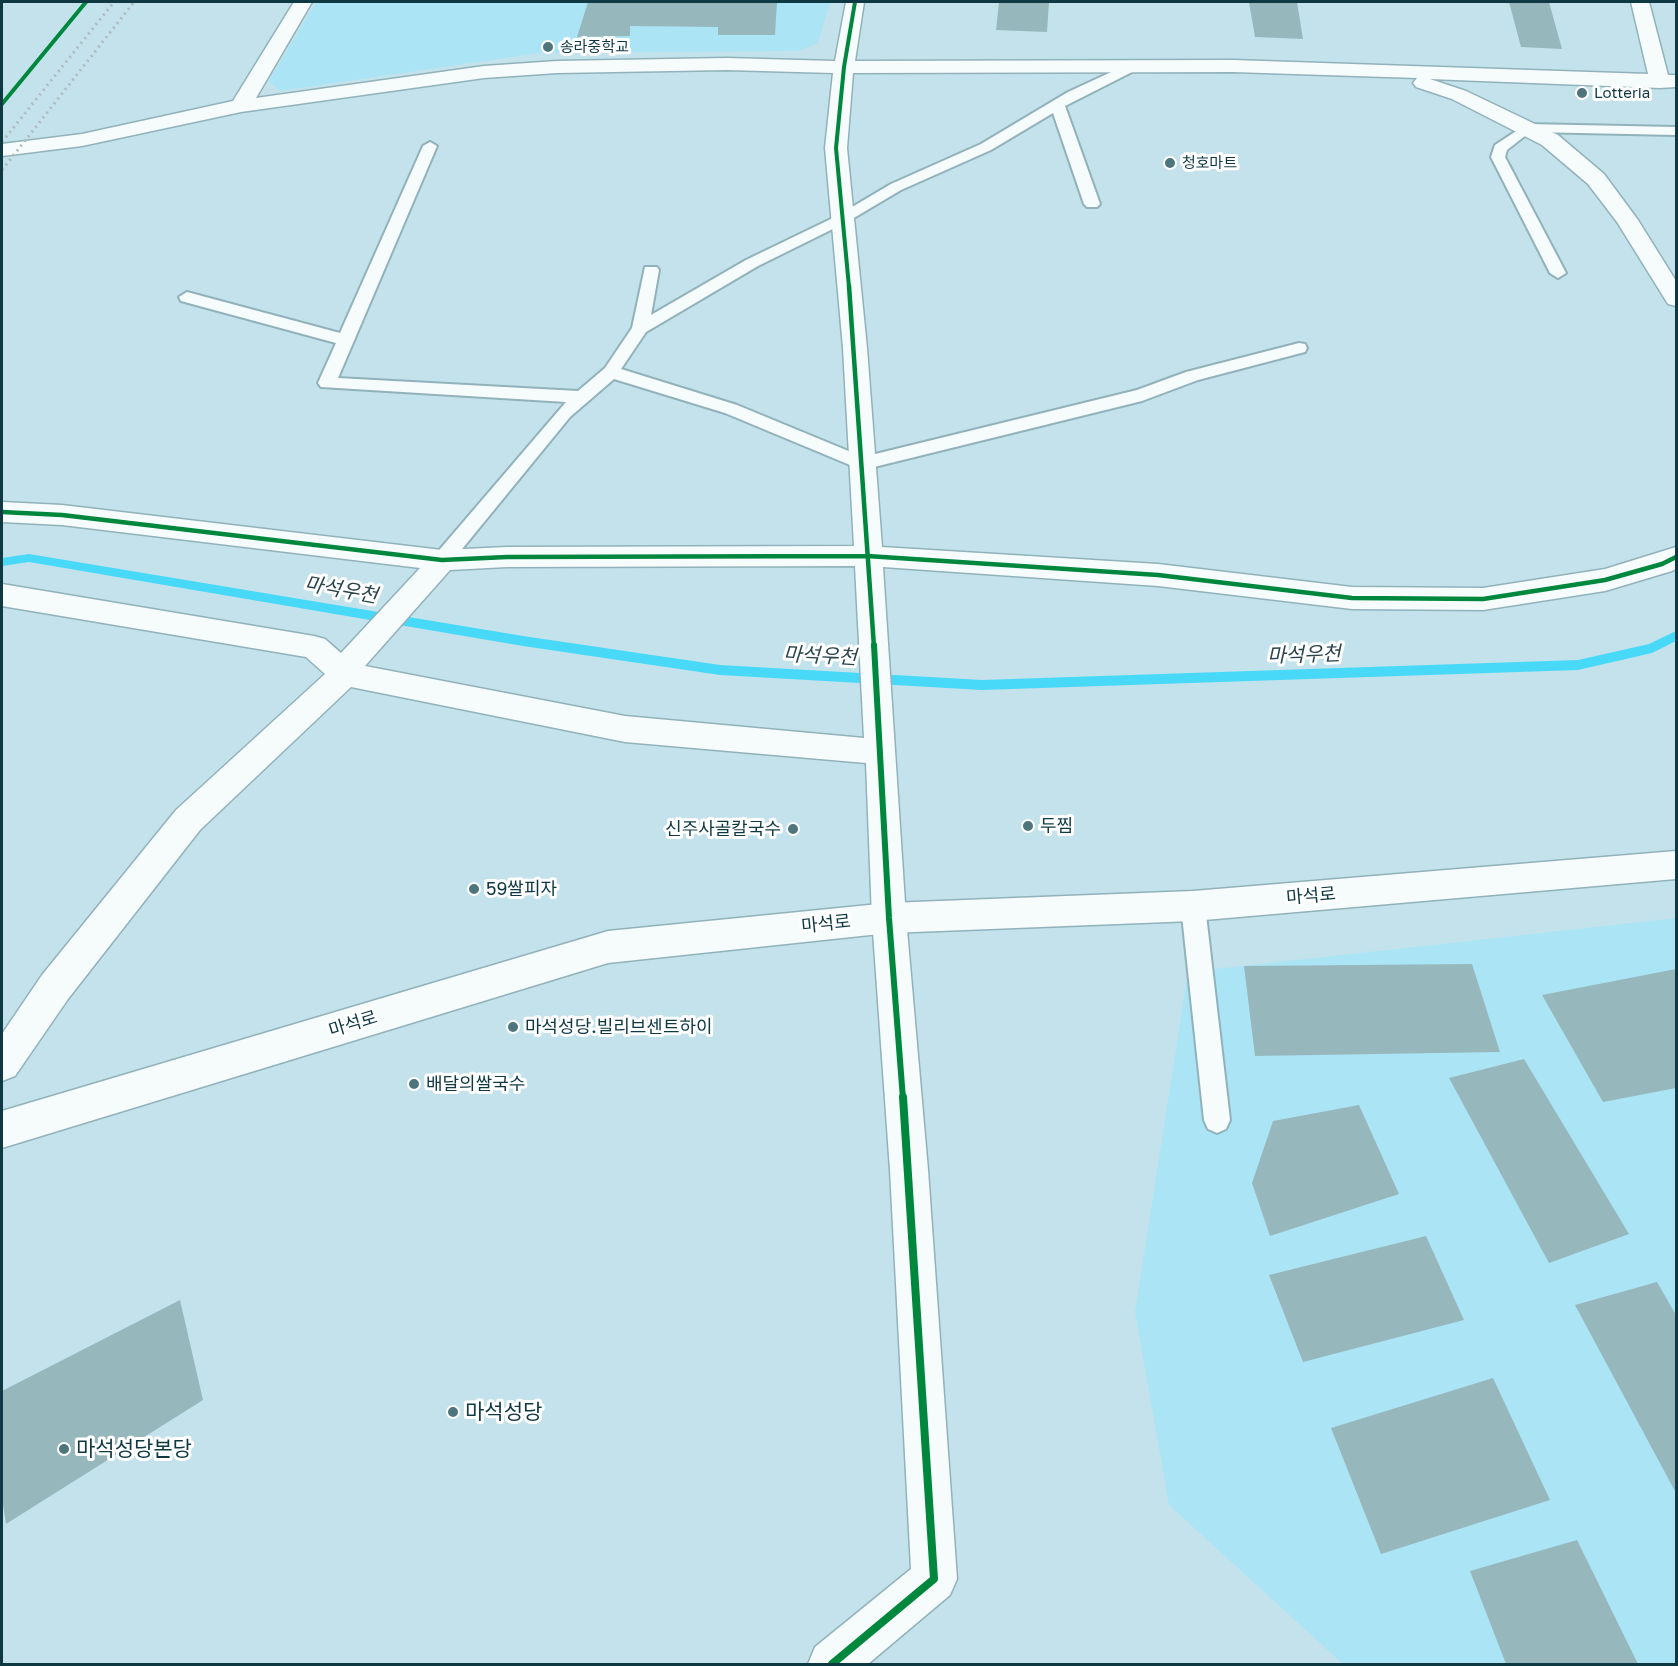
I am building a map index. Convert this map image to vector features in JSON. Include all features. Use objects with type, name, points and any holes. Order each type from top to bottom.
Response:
[{"type":"street","points":[[241,106],[303,2]]},
{"type":"street","points":[[832,1665],[934,1579],[909,1170],[889,918],[881,752],[855,348],[836,148],[844,66],[855,2]]},
{"type":"street","points":[[2,150],[82,140],[241,106],[484,72],[536,68],[727,64],[1133,66],[1668,81],[1640,2]]},
{"type":"street","points":[[1390,72],[1459,95],[1550,140],[1596,179],[1627,220],[1677,299]]},
{"type":"street","points":[[2,512],[62,515],[442,560],[507,557],[867,556],[1158,575],[1352,598],[1471,599],[1605,580],[1662,564],[1677,557]]},
{"type":"street","points":[[2,1064],[55,987],[188,820],[350,664],[442,560]]},
{"type":"street","points":[[2,595],[314,647],[350,664],[625,729],[881,752]]},
{"type":"street","name":"마석로","points":[[2,1130],[608,947],[889,918],[1193,906],[1677,865]]},
{"type":"lane","points":[[640,328],[752,263],[842,219],[896,187],[986,147],[1057,104],[1133,66]]},
{"type":"lane","points":[[1057,104],[1092,204]]},
{"type":"lane","points":[[1558,273],[1498,157],[1500,148],[1527,128],[1677,131]]},
{"type":"lane","points":[[430,146],[327,383],[582,396]]},
{"type":"lane","points":[[442,560],[564,412],[611,372],[640,328],[651,270]]},
{"type":"lane","points":[[187,297],[346,340]]},
{"type":"lane","points":[[611,372],[731,409],[862,464],[1142,395],[1192,376],[1299,348]]},
{"type":"lane","points":[[1193,906],[1217,1120]]},
{"type":"shaded area","name":"송라중학교","points":[[316,2],[830,2],[818,43],[799,51],[540,53],[280,91],[269,81]]},
{"type":"shaded area","points":[[1676,918],[1676,1664],[1343,1664],[1169,1505],[1135,1312],[1188,972]]},
{"type":"building","points":[[588,2],[777,2],[775,35],[718,35],[718,27],[630,26],[630,36],[577,37]]},
{"type":"building","points":[[999,2],[1049,2],[1047,32],[996,30]]},
{"type":"building","points":[[1249,2],[1297,2],[1303,39],[1255,37]]},
{"type":"building","points":[[1509,2],[1549,2],[1562,49],[1521,47]]},
{"type":"building","points":[[1472,964],[1500,1052],[1255,1056],[1244,966]]},
{"type":"building","points":[[1676,969],[1676,1088],[1603,1102],[1542,995]]},
{"type":"building","points":[[1524,1059],[1629,1234],[1549,1263],[1449,1078]]},
{"type":"building","points":[[1359,1105],[1399,1194],[1270,1236],[1252,1183],[1273,1121]]},
{"type":"building","points":[[1426,1236],[1464,1320],[1303,1362],[1269,1275]]},
{"type":"building","points":[[1657,1282],[1676,1315],[1676,1493],[1575,1305]]},
{"type":"building","name":"마석성당본당","points":[[180,1300],[203,1400],[6,1524],[2,1498],[2,1391]]},
{"type":"building","points":[[1493,1378],[1550,1500],[1381,1554],[1331,1428]]},
{"type":"building","points":[[1577,1540],[1638,1664],[1506,1664],[1470,1571]]},
{"type":"waterway","name":"마석우천","points":[[2,562],[29,558],[523,641],[720,670],[982,685],[1578,665],[1652,648],[1676,636]]},
{"type":"railway","points":[[2,142],[114,2]]},
{"type":"railway","points":[[2,170],[134,2]]},
{"type":"cycle path","points":[[2,104],[86,2]]},
{"type":"cycle path","points":[[832,1664],[934,1579],[909,1170],[889,918],[881,752],[855,348],[836,148],[844,67],[855,2]]},
{"type":"cycle path","points":[[2,512],[62,515],[442,560],[507,557],[867,556],[1158,575],[1352,598],[1483,599],[1605,580],[1662,564],[1676,557]]},
{"type":"place","name":"송라중학교","points":[[548,47]]},
{"type":"place","name":"Lotteria","points":[[1582,93]]},
{"type":"place","name":"청호마트","points":[[1170,163]]},
{"type":"place","name":"두찜","points":[[1028,826]]},
{"type":"place","name":"신주사골칼국수","points":[[793,829]]},
{"type":"place","name":"59쌀피자","points":[[474,889]]},
{"type":"place","name":"마석성당.빌리브센트하이","points":[[513,1027]]},
{"type":"place","name":"배달의쌀국수","points":[[414,1084]]},
{"type":"place","name":"마석성당","points":[[453,1412]]},
{"type":"place","name":"마석성당본당","points":[[64,1449]]}]
